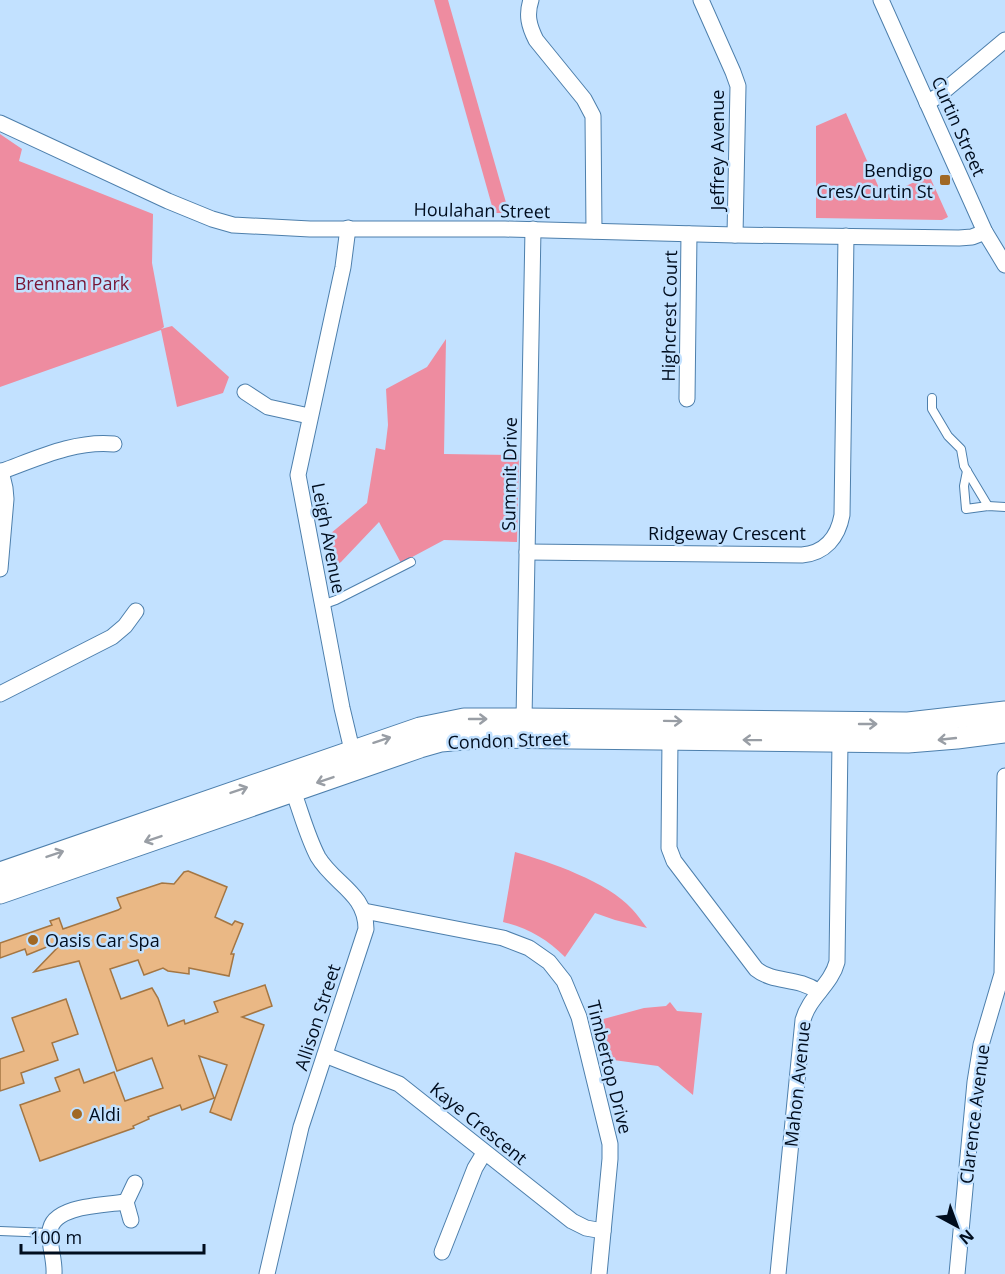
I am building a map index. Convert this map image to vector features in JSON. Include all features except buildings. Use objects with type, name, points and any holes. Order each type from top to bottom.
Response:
[{"type":"main road","name":"Condon Street","points":[[0,893],[290,782],[352,750],[441,722],[464,719],[524,719],[840,733]]},
{"type":"main road","name":"Condon Street","points":[[0,873],[290,782],[441,741],[464,738],[670,739],[840,733],[908,723],[1004,725]]},
{"type":"main road","points":[[0,885],[25,884]]},
{"type":"street","points":[[531,0],[528,16],[530,29],[584,99],[593,116],[594,231]]},
{"type":"street","name":"Jeffrey Avenue","points":[[701,0],[738,86],[735,235]]},
{"type":"street","name":"Curtin Street","points":[[881,0],[985,232],[1005,266]]},
{"type":"street","points":[[927,103],[1005,39]]},
{"type":"street","name":"Houlahan Street","points":[[0,123],[151,194],[212,219],[251,227],[959,238],[972,237],[985,232]]},
{"type":"street","name":"Leigh Avenue","points":[[348,228],[343,267],[299,464],[298,483],[345,726],[352,750]]},
{"type":"street","name":"Summit Drive","points":[[524,719],[533,230]]},
{"type":"street","name":"Highcrest Court","points":[[687,399],[689,234]]},
{"type":"street","name":"Ridgeway Crescent","points":[[527,552],[802,555],[817,552],[831,541],[840,526],[842,515],[846,236]]},
{"type":"street","points":[[245,392],[268,407],[309,416]]},
{"type":"street","points":[[0,569],[6,499],[0,471],[75,446],[114,444]]},
{"type":"street","points":[[0,694],[112,637],[125,626],[136,611]]},
{"type":"street","name":"Mahon Avenue","points":[[778,1274],[803,1020],[807,1008],[832,975],[837,962],[840,733]]},
{"type":"street","points":[[670,739],[669,848],[674,861],[756,969],[768,976],[804,982],[819,992]]},
{"type":"street","name":"Clarence Avenue","points":[[957,1274],[975,1082],[981,1045],[1003,974],[1005,776]]},
{"type":"street","points":[[290,782],[320,860],[355,897],[364,911]]},
{"type":"street","name":"Allison Street","points":[[267,1274],[301,1127],[364,938],[366,929],[364,911]]},
{"type":"street","name":"Timbertop Drive","points":[[364,911],[487,934],[517,942],[540,954],[564,981],[579,1017],[609,1137],[610,1159],[599,1274]]},
{"type":"street","name":"Kaye Crescent","points":[[324,1056],[399,1084],[572,1221],[586,1228],[603,1231]]},
{"type":"street","points":[[442,1252],[484,1153]]},
{"type":"street","points":[[131,1220],[126,1202],[135,1183]]},
{"type":"street","points":[[54,1274],[50,1233],[52,1223],[63,1213],[126,1202]]},
{"type":"lane","points":[[932,398],[932,409],[948,436],[961,449],[963,463],[988,506]]},
{"type":"lane","points":[[968,471],[964,486],[966,509],[988,506],[1005,507]]},
{"type":"lane","points":[[322,605],[411,562]]},
{"type":"lane","points":[[0,1231],[50,1233]]},
{"type":"green space","points":[[434,0],[448,0],[509,213],[494,213]]},
{"type":"green space","points":[[846,113],[883,197],[929,175],[948,217],[942,220],[816,218],[816,126]]},
{"type":"green space","name":"Brennan Park","points":[[0,134],[22,149],[19,161],[153,214],[152,263],[164,327],[161,329],[172,326],[229,377],[223,393],[177,407],[161,330],[0,387]]},
{"type":"green space","points":[[446,339],[444,454],[519,455],[517,542],[444,540],[401,563],[379,522],[341,562],[329,570],[324,539],[367,503],[376,448],[385,450],[388,425],[386,389],[427,367]]},
{"type":"green space","points":[[515,852],[561,867],[609,890],[632,909],[647,928],[595,913],[565,957],[537,935],[503,922]]},
{"type":"green space","points":[[670,1002],[677,1011],[702,1013],[693,1095],[658,1066],[606,1059],[596,1021],[644,1008],[666,1006]]},
{"type":"place","name":"Bendigo Cres/Curtin St","points":[[945,180]]},
{"type":"place","name":"Oasis Car Spa","points":[[33,940]]},
{"type":"place","name":"Aldi","points":[[77,1114]]}]
